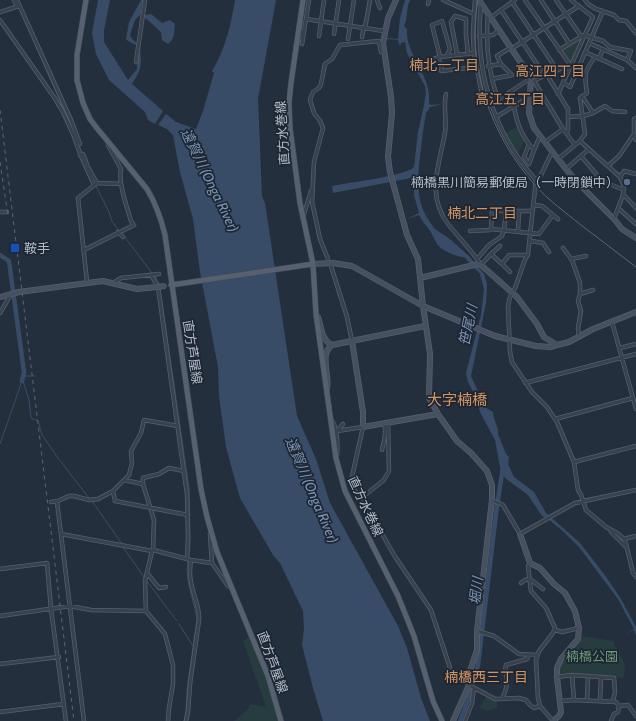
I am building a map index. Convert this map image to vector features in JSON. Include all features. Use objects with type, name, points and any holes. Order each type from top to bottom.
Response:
[{"type":"main road","name":"直方芦屋線","points":[[86,0],[77,55],[77,80],[82,103],[96,127],[147,189],[162,219],[173,285],[201,489],[217,552],[268,676],[281,721]]},
{"type":"main road","name":"直方水巻線","points":[[303,0],[299,43],[289,103],[290,128],[300,203],[316,290],[316,314],[336,458],[345,492],[398,596],[414,636],[433,701],[442,721]]},
{"type":"main road","points":[[173,285],[311,264]]},
{"type":"street","points":[[0,12],[18,6],[16,0]]},
{"type":"street","points":[[16,0],[71,120],[80,144]]},
{"type":"street","points":[[136,62],[145,0]]},
{"type":"street","points":[[299,43],[304,31],[309,0]]},
{"type":"street","points":[[319,36],[324,0]]},
{"type":"street","points":[[334,34],[339,0]]},
{"type":"street","points":[[348,38],[354,0]]},
{"type":"street","points":[[362,37],[370,0]]},
{"type":"street","points":[[377,0],[380,8]]},
{"type":"street","points":[[396,0],[384,31],[383,43],[392,113],[388,157],[390,172],[407,235],[418,259],[422,278],[425,326],[430,354],[429,398],[457,441],[472,453],[487,472],[492,485],[493,500],[476,650],[470,671],[472,704],[465,721]]},
{"type":"street","points":[[443,0],[474,14]]},
{"type":"street","points":[[475,0],[473,34],[474,53],[482,94]]},
{"type":"street","points":[[479,0],[575,145]]},
{"type":"street","points":[[506,0],[507,6]]},
{"type":"street","points":[[525,0],[570,65]]},
{"type":"street","points":[[541,0],[569,43]]},
{"type":"street","points":[[556,0],[583,36],[602,41],[610,47],[631,51],[626,60]]},
{"type":"street","points":[[558,94],[583,36],[593,17],[571,0]]},
{"type":"street","points":[[585,0],[588,4],[603,12],[614,15],[619,20],[626,21],[636,33]]},
{"type":"street","points":[[489,16],[501,10],[513,1],[557,70]]},
{"type":"street","points":[[481,5],[479,36],[488,96],[496,118],[511,148],[536,180]]},
{"type":"street","points":[[484,77],[491,78],[512,75],[501,64],[497,56],[523,42],[579,6]]},
{"type":"street","points":[[501,10],[568,109],[567,134]]},
{"type":"street","points":[[564,83],[570,87],[603,12]]},
{"type":"street","points":[[457,54],[451,22],[455,16],[466,19],[468,54]]},
{"type":"street","points":[[489,16],[486,48],[488,66],[498,100],[532,80],[546,76],[570,65]]},
{"type":"street","points":[[306,19],[384,31]]},
{"type":"street","points":[[0,20],[54,97],[96,184]]},
{"type":"street","points":[[448,56],[450,49],[442,21],[432,25],[438,57],[442,65],[441,71],[476,68]]},
{"type":"street","points":[[479,36],[493,35],[498,30]]},
{"type":"street","points":[[299,43],[302,31],[304,31]]},
{"type":"street","points":[[466,35],[473,34]]},
{"type":"street","points":[[559,50],[583,36]]},
{"type":"street","points":[[328,259],[320,239],[312,202],[314,162],[323,128],[314,113],[310,100],[313,92],[319,88],[321,84],[325,64],[332,59],[340,45],[379,41],[382,52],[384,52]]},
{"type":"street","points":[[589,43],[626,60],[636,68]]},
{"type":"street","points":[[600,59],[603,49]]},
{"type":"street","points":[[585,52],[622,69]]},
{"type":"street","points":[[429,60],[457,54],[474,53]]},
{"type":"street","points":[[558,159],[580,141],[585,134],[580,98],[587,93],[585,81],[586,71],[589,64],[595,57]]},
{"type":"street","points":[[488,66],[501,64]]},
{"type":"street","points":[[532,80],[529,97],[529,113],[534,128],[565,169],[622,229],[636,238]]},
{"type":"street","points":[[446,94],[446,129],[436,173],[435,188],[437,203],[448,224],[479,262],[512,293],[537,324],[544,337],[557,345]]},
{"type":"street","points":[[582,96],[593,113]]},
{"type":"street","points":[[496,118],[529,97]]},
{"type":"street","points":[[514,106],[518,125],[534,150]]},
{"type":"street","points":[[568,118],[593,113],[605,106],[612,111],[624,112]]},
{"type":"street","points":[[636,118],[634,119],[634,134],[636,140]]},
{"type":"street","points":[[545,142],[563,129]]},
{"type":"street","points":[[608,166],[619,156],[634,134]]},
{"type":"street","points":[[529,144],[524,157],[529,164],[540,136]]},
{"type":"street","points":[[84,250],[134,226],[131,221],[120,184],[121,169],[106,140]]},
{"type":"street","points":[[580,141],[620,177],[624,186],[623,194],[614,219]]},
{"type":"street","points":[[565,169],[589,149]]},
{"type":"street","points":[[552,152],[541,175],[536,180],[528,256],[524,262],[508,306],[508,340],[510,352],[512,362],[525,383],[555,419],[574,462],[578,490],[586,510],[628,549]]},
{"type":"street","points":[[581,156],[602,181],[624,190]]},
{"type":"street","points":[[620,177],[624,171],[636,174]]},
{"type":"street","points":[[87,282],[78,198],[96,184],[110,182],[120,184]]},
{"type":"street","points":[[303,218],[304,210],[312,187]]},
{"type":"street","points":[[623,194],[636,208]]},
{"type":"street","points":[[533,205],[542,206],[558,219]]},
{"type":"street","points":[[618,208],[636,224]]},
{"type":"street","points":[[492,229],[492,211],[533,211]]},
{"type":"street","points":[[479,262],[489,245],[502,236],[506,211]]},
{"type":"street","points":[[518,231],[519,211]]},
{"type":"street","points":[[0,212],[7,212]]},
{"type":"street","points":[[470,230],[492,229],[540,234],[553,215]]},
{"type":"street","points":[[119,232],[123,237]]},
{"type":"street","points":[[530,241],[543,243],[548,252]]},
{"type":"street","points":[[422,278],[479,262],[500,246]]},
{"type":"street","points":[[562,248],[571,259],[580,283],[580,294],[578,301],[580,311],[578,328],[579,336]]},
{"type":"street","points":[[491,254],[510,272]]},
{"type":"street","points":[[502,264],[509,255],[528,256]]},
{"type":"street","points":[[571,259],[586,256]]},
{"type":"street","points":[[311,264],[333,263],[352,266],[424,307],[473,328],[508,340],[536,346],[550,347],[568,342],[593,329],[636,312]]},
{"type":"street","points":[[331,266],[347,317],[363,412],[363,427],[356,454],[352,482],[359,498],[362,499],[394,555],[431,610],[451,671],[471,687],[495,700],[519,698],[526,700],[534,708],[540,706]]},
{"type":"street","points":[[115,283],[116,280],[121,278],[159,274]]},
{"type":"street","points":[[151,275],[158,287],[187,494],[190,582],[200,615],[186,721]]},
{"type":"street","points":[[0,297],[19,292],[87,282],[103,281],[137,289],[157,288],[173,285]]},
{"type":"street","points":[[580,294],[593,290]]},
{"type":"street","points":[[0,313],[11,294]]},
{"type":"street","points":[[316,314],[326,342],[332,345]]},
{"type":"street","points":[[612,322],[636,410]]},
{"type":"street","points":[[327,388],[326,352],[332,345],[425,326]]},
{"type":"street","points":[[620,348],[636,344]]},
{"type":"street","points":[[525,383],[636,354]]},
{"type":"street","points":[[555,419],[633,398]]},
{"type":"street","points":[[337,430],[438,414]]},
{"type":"street","points":[[330,418],[337,430],[338,446],[336,458]]},
{"type":"street","points":[[52,502],[57,502],[69,496],[90,500],[98,499],[113,491],[128,478],[131,469],[131,451],[141,433],[144,420],[178,426]]},
{"type":"street","points":[[382,450],[386,423]]},
{"type":"street","points":[[362,499],[384,480],[389,471],[386,423]]},
{"type":"street","points":[[337,430],[343,424]]},
{"type":"street","points":[[574,462],[636,446]]},
{"type":"street","points":[[168,721],[173,684],[173,666],[165,634],[146,611],[145,581],[152,551],[154,520],[143,484],[143,478],[159,474],[166,469],[172,468],[184,471]]},
{"type":"street","points":[[124,480],[143,484]]},
{"type":"street","points":[[520,534],[567,507],[583,501],[636,490]]},
{"type":"street","points":[[113,491],[115,501],[188,515]]},
{"type":"street","points":[[493,500],[503,505],[520,534],[530,563],[528,566],[531,591],[546,608],[555,630]]},
{"type":"street","points":[[57,502],[84,721]]},
{"type":"street","points":[[606,527],[624,539],[628,549],[633,573],[636,577]]},
{"type":"street","points":[[211,531],[210,540],[212,563],[228,586],[232,589]]},
{"type":"street","points":[[61,534],[212,563]]},
{"type":"street","points":[[624,539],[636,536]]},
{"type":"street","points":[[0,569],[47,563],[51,609],[59,657],[66,721]]},
{"type":"street","points":[[530,563],[540,568],[554,584],[565,593],[575,610],[579,628],[578,639],[560,662],[558,668],[557,677],[561,715],[553,721],[540,706],[537,694],[537,655],[555,630]]},
{"type":"street","points":[[147,573],[160,588],[166,587]]},
{"type":"street","points":[[521,583],[530,579]]},
{"type":"street","points":[[530,579],[543,589]]},
{"type":"street","points":[[0,616],[70,606],[103,610],[146,611]]},
{"type":"street","points":[[555,630],[562,632],[579,628]]},
{"type":"street","points":[[478,631],[494,636],[519,654],[537,655]]},
{"type":"street","points":[[502,700],[507,688],[505,671],[506,665],[527,659],[529,655]]},
{"type":"street","points":[[0,664],[59,657]]},
{"type":"street","points":[[557,677],[572,675],[614,678],[615,692],[613,701]]},
{"type":"street","points":[[572,675],[574,700]]},
{"type":"street","points":[[586,700],[588,676]]},
{"type":"street","points":[[600,700],[601,677]]},
{"type":"street","points":[[453,721],[471,687]]},
{"type":"street","points":[[560,701],[613,701],[619,706]]},
{"type":"street","points":[[0,712],[64,704]]},
{"type":"street","points":[[619,706],[628,705],[636,716]]},
{"type":"street","points":[[611,721],[614,714],[618,712],[619,706]]},
{"type":"green space","points":[[583,37],[571,62],[569,63],[561,50]]},
{"type":"green space","points":[[517,127],[525,140],[517,156],[504,134]]},
{"type":"green space","name":"楠橋公園","points":[[582,636],[613,641],[625,665],[624,678],[573,674],[560,675],[561,664],[580,641]]},
{"type":"green space","points":[[251,637],[266,675],[280,721],[234,721],[248,709],[250,704],[266,707],[243,641]]},
{"type":"green space","points":[[486,696],[497,701],[497,709],[494,708],[493,710],[486,711],[480,708]]},
{"type":"water","points":[[98,0],[110,0],[104,30],[104,42],[128,80],[137,69],[136,45],[126,39],[129,22],[141,0],[143,0],[141,10],[146,15],[151,14],[162,23],[170,20],[175,24],[173,38],[168,44],[162,40],[161,32],[141,14],[135,20],[130,35],[132,39],[140,46],[141,58],[140,70],[132,84],[163,111],[155,124],[148,120],[145,112],[109,80],[96,54],[92,33]]},
{"type":"water","name":"遠賀川 (Onga River)","points":[[235,0],[276,0],[258,99],[262,196],[265,203],[297,416],[316,459],[330,503],[398,626],[407,648],[421,698],[430,721],[323,721],[302,645],[304,628],[303,611],[280,563],[273,555],[240,498],[226,447],[219,396],[218,367],[200,272],[193,219],[180,172],[173,135],[167,129],[158,125],[166,114],[176,122],[196,129],[214,73],[212,71],[221,55],[227,37]]},
{"type":"water","points":[[405,0],[410,0],[404,26],[407,29],[407,39],[427,83],[429,104],[443,104],[430,107],[426,113],[418,178],[418,188],[422,208],[433,226],[434,225],[433,227],[469,256],[484,274],[487,284],[486,303],[471,376],[485,407],[493,412],[498,434],[506,454],[509,457],[508,464],[514,477],[534,492],[546,513],[580,543],[604,574],[621,599],[636,627],[636,635],[634,630],[625,634],[634,629],[618,599],[579,547],[564,532],[542,516],[528,495],[505,478],[500,467],[495,440],[480,412],[477,399],[468,382],[466,373],[481,315],[484,289],[480,274],[464,257],[459,257],[443,250],[437,244],[431,232],[419,215],[407,219],[419,213],[414,195],[414,182],[411,178],[333,193],[332,186],[388,176],[414,167],[418,132],[426,93],[425,86],[407,53],[405,42],[401,43],[400,46],[398,40],[387,39],[398,39],[400,18]]},
{"type":"waterway","points":[[35,44],[74,133]]},
{"type":"waterway","points":[[34,66],[46,83]]},
{"type":"waterway","points":[[96,186],[112,221],[119,231]]},
{"type":"waterway","points":[[124,236],[152,273]]},
{"type":"waterway","points":[[0,255],[9,261],[24,372],[22,381]]},
{"type":"waterway","points":[[154,275],[160,285]]},
{"type":"waterway","points":[[160,288],[189,488],[190,544],[187,570],[188,581],[197,618],[184,721]]},
{"type":"waterway","points":[[24,376],[35,376]]},
{"type":"waterway","points":[[0,444],[22,381]]},
{"type":"waterway","points":[[23,381],[29,400],[31,418],[38,421],[40,427]]},
{"type":"waterway","points":[[40,428],[42,435],[60,461]]},
{"type":"waterway","points":[[61,462],[89,498]]},
{"type":"waterway","name":"堀川","points":[[460,721],[470,695],[478,665],[503,467]]},
{"type":"waterway","points":[[584,499],[624,491]]},
{"type":"waterway","points":[[92,501],[122,544]]},
{"type":"waterway","points":[[549,515],[569,505]]},
{"type":"waterway","points":[[123,547],[144,577]]},
{"type":"waterway","points":[[146,580],[177,621]]},
{"type":"waterway","points":[[179,624],[193,646]]},
{"type":"tram line","points":[[478,0],[475,25],[479,75],[494,122],[506,145],[519,166],[545,196],[636,267]]},
{"type":"railway","points":[[0,110],[74,721]]},
{"type":"railway","points":[[0,162],[8,216]]},
{"type":"place","name":"楠橋黒川簡易郵便局（一時閉鎖中）","points":[[627,182]]},
{"type":"place","name":"鞍手","points":[[15,248]]},
{"type":"district","name":"楠北一丁目","points":[[444,65]]},
{"type":"district","name":"高江四丁目","points":[[550,71]]},
{"type":"district","name":"高江五丁目","points":[[510,99]]},
{"type":"district","name":"楠北二丁目","points":[[482,213]]},
{"type":"district","name":"大字楠橋","points":[[457,400]]},
{"type":"district","name":"楠橋西三丁目","points":[[486,677]]},
{"type":"water label","name":"笹尾川","points":[[468,325]]}]
